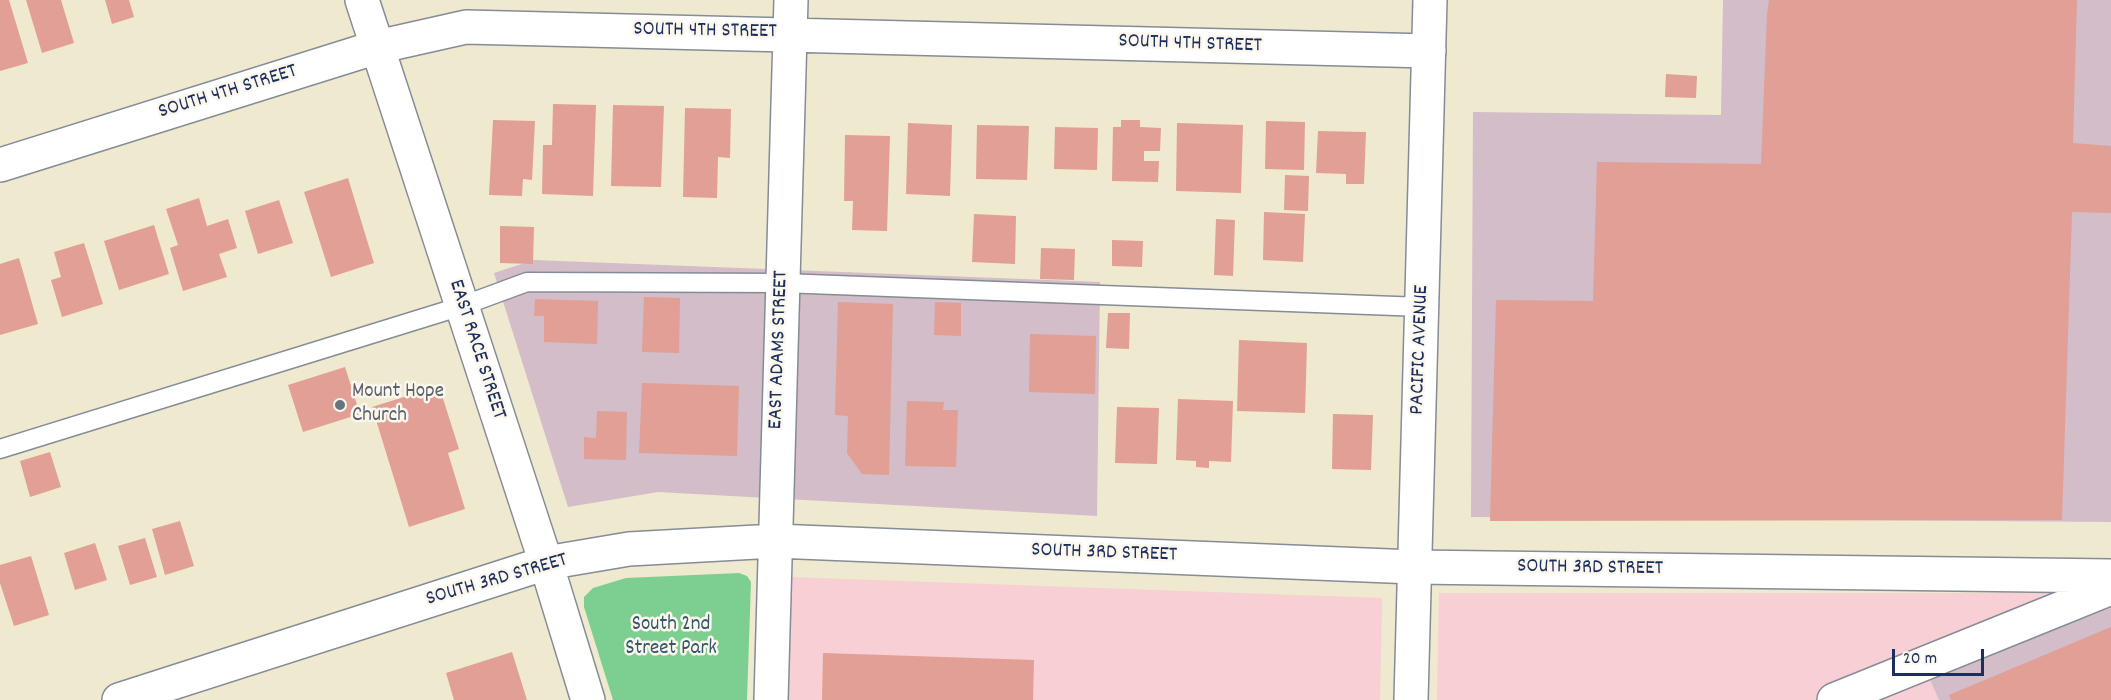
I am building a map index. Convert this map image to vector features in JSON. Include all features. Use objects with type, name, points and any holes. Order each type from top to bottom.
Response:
[{"type":"street","name":"EAST RACE STREET","points":[[362,0],[546,563],[588,700]]},
{"type":"street","name":"EAST ADAMS STREET","points":[[771,700],[791,0]]},
{"type":"street","name":"PACIFIC AVENUE","points":[[1411,700],[1430,0]]},
{"type":"street","name":"SOUTH 4TH STREET","points":[[0,165],[377,47],[466,27],[1429,51]]},
{"type":"street","name":"SOUTH 3RD STREET","points":[[119,700],[546,563],[629,549],[775,541],[1414,567],[2111,576]]},
{"type":"street","points":[[1834,700],[2111,588]]},
{"type":"lane","points":[[0,449],[462,306],[527,282],[782,283],[1422,307]]},
{"type":"shaded area","points":[[1723,0],[2111,0],[2111,522],[1471,517],[1473,112],[1721,115]]},
{"type":"shaded area","points":[[534,260],[1100,282],[1097,516],[658,492],[568,507],[494,273]]},
{"type":"shaded area","points":[[789,577],[1382,598],[1380,700],[787,700]]},
{"type":"shaded area","points":[[1439,593],[2111,593],[2111,608],[1930,677],[1939,700],[1437,700]]},
{"type":"shaded area","points":[[2111,608],[2111,700],[1939,700],[1929,677]]},
{"type":"green space","name":"South 2nd Street Park","points":[[739,573],[747,576],[751,582],[747,700],[613,700],[584,607],[584,597],[593,588],[626,578]]},
{"type":"building","points":[[0,0],[9,0],[28,63],[0,71]]},
{"type":"building","points":[[26,0],[61,0],[74,43],[42,53]]},
{"type":"building","points":[[105,0],[129,0],[134,17],[112,24]]},
{"type":"building","points":[[1769,0],[2077,0],[2073,143],[2111,146],[2111,213],[2072,212],[2062,520],[1490,521],[1496,300],[1593,301],[1597,162],[1761,164]]},
{"type":"building","points":[[1666,74],[1697,76],[1696,98],[1665,97]]},
{"type":"building","points":[[553,104],[596,105],[593,196],[542,194],[543,145],[552,145]]},
{"type":"building","points":[[613,105],[664,106],[661,187],[611,186]]},
{"type":"building","points":[[685,108],[731,109],[730,158],[718,157],[717,198],[683,197]]},
{"type":"building","points":[[493,120],[535,121],[532,180],[523,179],[522,196],[489,195]]},
{"type":"building","points":[[1121,120],[1140,120],[1140,127],[1161,128],[1160,151],[1144,151],[1144,161],[1159,161],[1158,182],[1112,181],[1113,127],[1121,127]]},
{"type":"building","points":[[1266,121],[1305,122],[1304,170],[1265,169]]},
{"type":"building","points":[[908,123],[952,125],[950,196],[906,194]]},
{"type":"building","points":[[1177,123],[1243,125],[1241,193],[1176,191]]},
{"type":"building","points":[[977,125],[1029,126],[1027,180],[976,179]]},
{"type":"building","points":[[1055,127],[1098,128],[1097,170],[1054,169]]},
{"type":"building","points":[[1318,131],[1366,132],[1364,184],[1346,184],[1346,174],[1316,173]]},
{"type":"building","points":[[845,135],[890,136],[887,231],[852,230],[853,201],[844,201]]},
{"type":"building","points":[[1285,175],[1309,176],[1308,211],[1284,210]]},
{"type":"building","points":[[348,178],[374,263],[331,277],[304,192]]},
{"type":"building","points":[[199,198],[207,226],[228,219],[237,248],[219,254],[227,277],[183,291],[170,248],[178,245],[166,209]]},
{"type":"building","points":[[279,200],[293,243],[258,254],[245,211]]},
{"type":"building","points":[[1264,212],[1305,214],[1303,262],[1263,260]]},
{"type":"building","points":[[974,214],[1016,216],[1015,264],[972,262]]},
{"type":"building","points":[[1216,219],[1235,220],[1233,276],[1214,275]]},
{"type":"building","points":[[154,225],[169,274],[119,290],[104,241]]},
{"type":"building","points":[[500,226],[534,227],[533,264],[500,263]]},
{"type":"building","points":[[1112,240],[1143,241],[1142,267],[1112,266]]},
{"type":"building","points":[[84,243],[103,304],[62,317],[51,280],[61,277],[54,252]]},
{"type":"building","points":[[1041,248],[1075,249],[1074,280],[1040,279]]},
{"type":"building","points":[[19,258],[38,324],[0,335],[0,264]]},
{"type":"building","points":[[644,297],[680,298],[679,353],[642,352]]},
{"type":"building","points":[[535,299],[598,301],[597,344],[544,342],[544,316],[534,316]]},
{"type":"building","points":[[838,302],[893,304],[889,475],[862,474],[847,453],[848,416],[835,415]]},
{"type":"building","points":[[935,302],[961,303],[961,336],[934,335]]},
{"type":"building","points":[[1108,313],[1130,313],[1129,349],[1106,348]]},
{"type":"building","points":[[1030,334],[1096,336],[1095,394],[1029,392]]},
{"type":"building","points":[[1239,340],[1307,343],[1305,413],[1237,411]]},
{"type":"building","points":[[345,367],[360,414],[303,432],[288,385]]},
{"type":"building","points":[[642,383],[739,386],[737,456],[639,453]]},
{"type":"building","points":[[439,386],[459,449],[448,453],[465,509],[409,527],[372,407]]},
{"type":"building","points":[[1178,399],[1233,401],[1231,462],[1209,461],[1209,468],[1196,467],[1196,461],[1176,460]]},
{"type":"building","points":[[907,401],[944,402],[943,410],[958,410],[956,467],[905,466]]},
{"type":"building","points":[[1117,407],[1159,408],[1157,464],[1115,463]]},
{"type":"building","points":[[597,411],[627,412],[626,460],[584,459],[584,437],[596,438]]},
{"type":"building","points":[[1333,414],[1373,415],[1371,470],[1332,469]]},
{"type":"building","points":[[50,452],[61,487],[30,497],[20,461]]},
{"type":"building","points":[[180,521],[194,566],[165,575],[152,529]]},
{"type":"building","points":[[145,538],[157,577],[130,585],[118,546]]},
{"type":"building","points":[[95,543],[107,580],[75,590],[64,553]]},
{"type":"building","points":[[31,556],[49,615],[14,626],[0,583],[0,565]]},
{"type":"building","points":[[2111,627],[2111,700],[1951,700],[1949,695]]},
{"type":"building","points":[[512,652],[527,700],[454,700],[446,673]]},
{"type":"building","points":[[823,653],[1034,660],[1033,700],[822,700]]},
{"type":"place","name":"Mount Hope Church","points":[[340,405]]}]
